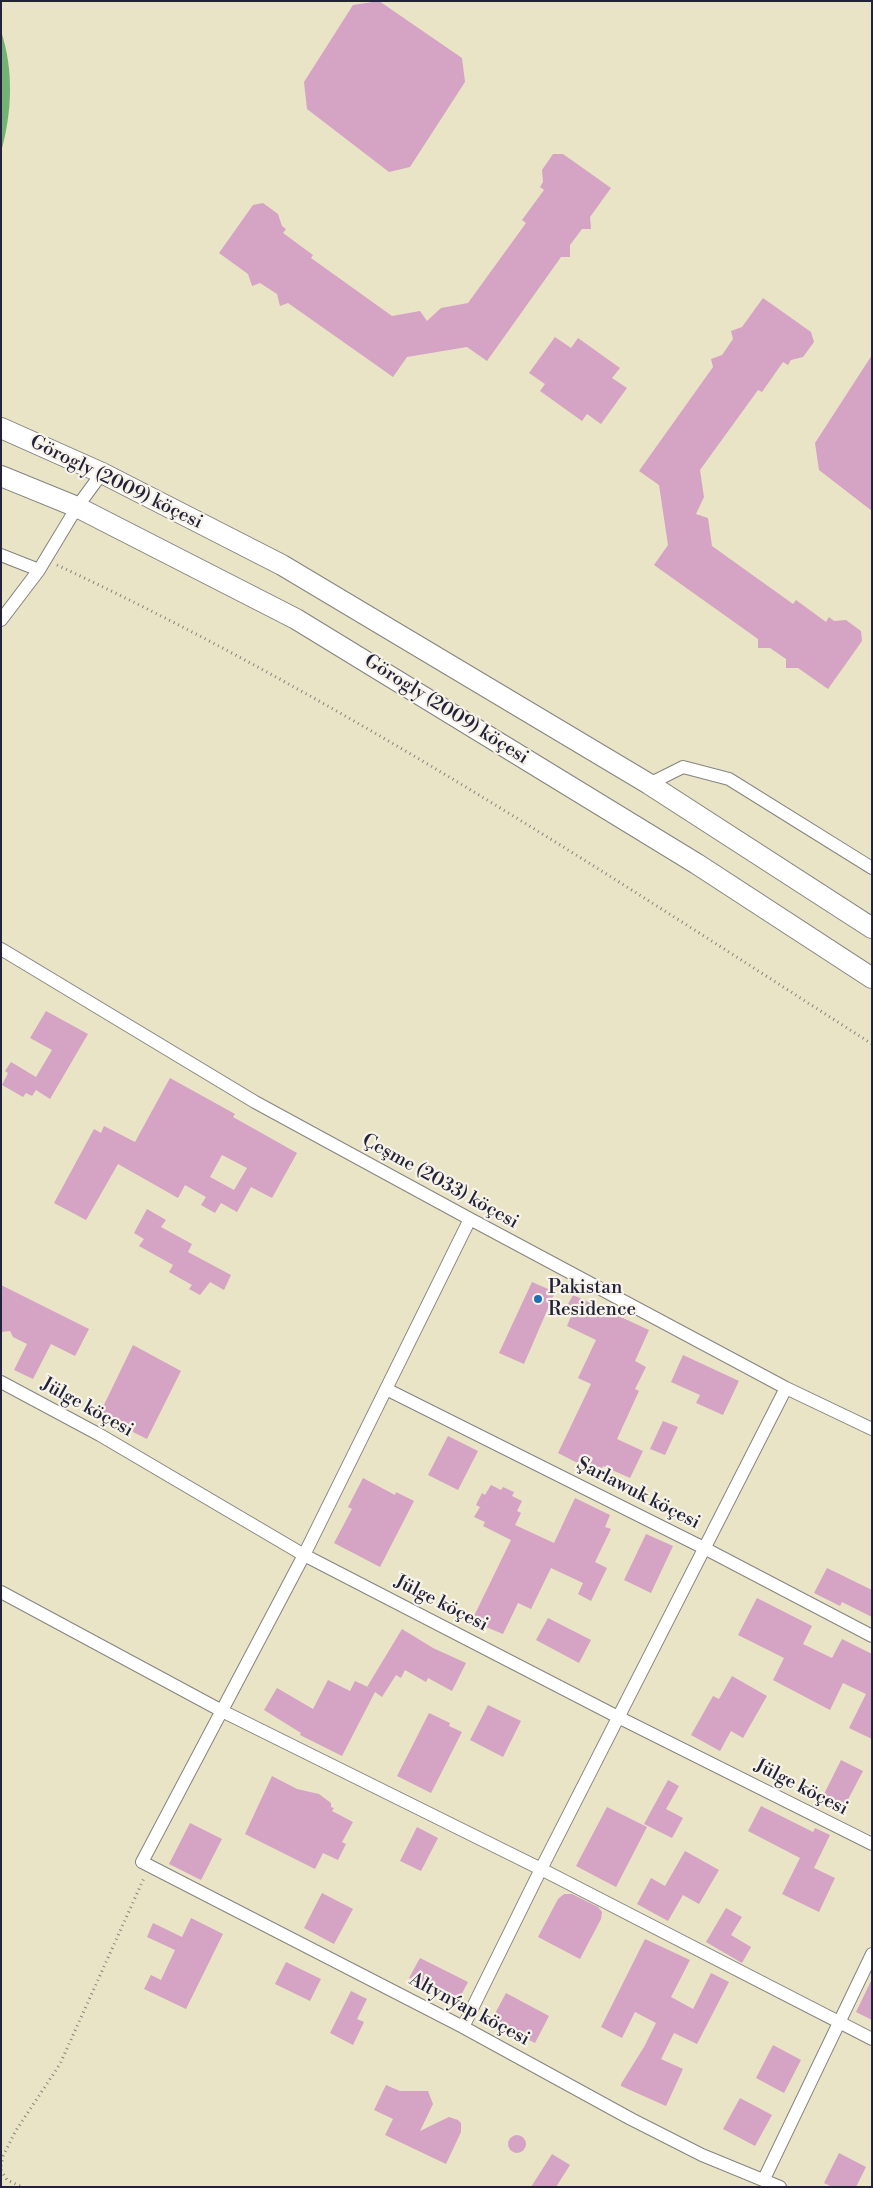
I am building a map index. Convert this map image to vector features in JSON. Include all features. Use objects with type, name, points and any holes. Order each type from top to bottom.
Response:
[{"type":"main road","name":"Görogly (2009) köçesi","points":[[1,428],[102,472],[282,565],[649,784],[872,928]]},
{"type":"main road","name":"Görogly (2009) köçesi","points":[[1,476],[77,508],[296,619],[697,864],[872,978]]},
{"type":"street","points":[[1,620],[42,565],[102,472]]},
{"type":"street","points":[[1,555],[42,565]]},
{"type":"street","points":[[649,784],[683,767],[729,779],[872,868]]},
{"type":"street","name":"Çeşme (2033) köçesi","points":[[1,949],[255,1102],[786,1388],[872,1429]]},
{"type":"street","points":[[145,1864],[222,1711],[304,1555],[470,1219]]},
{"type":"street","name":"Jülge köçesi","points":[[1,1382],[100,1436],[304,1555],[618,1717],[872,1844]]},
{"type":"street","name":"Şarlawuk köçesi","points":[[386,1388],[704,1548],[872,1636]]},
{"type":"street","points":[[463,2027],[541,1869],[786,1388]]},
{"type":"street","points":[[1,1592],[222,1711],[541,1869],[872,2039]]},
{"type":"street","name":"Altynýap köçesi","points":[[145,1864],[463,2027],[623,2114],[702,2154],[780,2187]]},
{"type":"street","points":[[764,2179],[872,1954]]},
{"type":"path","points":[[42,565],[114,592],[326,704],[594,867],[872,1044]]},
{"type":"path","points":[[1,2166],[3,2156],[15,2132],[60,2064],[145,1864]]},
{"type":"path","points":[[1,2170],[8,2180],[22,2187]]},
{"type":"green space","points":[[1,31],[8,61],[10,91],[5,137],[1,152]]},
{"type":"building","points":[[379,1],[462,58],[465,82],[410,167],[389,172],[307,109],[304,82],[353,5]]},
{"type":"building","points":[[553,154],[563,154],[611,188],[590,217],[591,229],[582,229],[570,245],[570,257],[561,257],[487,361],[467,347],[407,357],[393,377],[288,303],[280,306],[277,294],[260,283],[252,286],[248,274],[219,253],[253,205],[263,203],[278,214],[282,226],[286,229],[283,233],[313,255],[311,258],[392,316],[420,311],[427,321],[441,308],[468,303],[526,223],[522,220],[544,190],[540,187],[543,182],[542,170]]},
{"type":"building","points":[[763,298],[811,332],[814,342],[803,357],[791,360],[788,365],[783,362],[762,392],[758,390],[700,470],[704,497],[696,514],[708,518],[712,546],[793,604],[796,600],[826,622],[829,617],[834,621],[846,620],[861,631],[862,641],[828,689],[798,668],[786,668],[786,659],[770,648],[758,648],[758,639],[654,565],[668,545],[659,485],[639,471],[713,367],[711,359],[722,355],[733,339],[731,331],[742,327]]},
{"type":"building","points":[[555,337],[571,348],[578,338],[620,368],[612,378],[627,388],[601,424],[587,414],[582,421],[540,391],[545,384],[529,373]]},
{"type":"building","points":[[872,355],[872,511],[819,470],[815,443]]},
{"type":"building","points":[[46,1011],[88,1034],[50,1099],[36,1090],[32,1096],[26,1093],[23,1097],[2,1085],[8,1073],[5,1071],[11,1062],[36,1077],[52,1050],[30,1038]]},
{"type":"building","points":[[170,1078],[235,1114],[233,1117],[297,1153],[272,1198],[251,1187],[237,1212],[221,1203],[215,1213],[201,1205],[206,1197],[185,1185],[178,1198],[118,1164],[86,1220],[54,1203],[94,1129],[101,1133],[104,1126],[135,1142]],"holes":[[[222,1155],[247,1168],[234,1190],[210,1177]]]},
{"type":"building","points":[[147,1209],[166,1220],[161,1227],[192,1244],[188,1252],[231,1275],[224,1290],[210,1282],[200,1295],[189,1289],[192,1285],[169,1272],[173,1265],[139,1246],[144,1239],[134,1233]]},
{"type":"building","points":[[532,1282],[555,1292],[524,1364],[499,1353]]},
{"type":"building","points":[[1,1285],[89,1329],[75,1356],[51,1344],[33,1379],[14,1370],[27,1344],[13,1337],[10,1331],[1,1332]]},
{"type":"building","points":[[573,1295],[649,1330],[635,1361],[646,1367],[635,1389],[639,1391],[617,1439],[643,1451],[630,1478],[603,1466],[599,1474],[558,1453],[591,1384],[578,1378],[596,1340],[567,1326],[574,1309],[567,1306]]},
{"type":"building","points":[[133,1345],[181,1371],[147,1439],[99,1415]]},
{"type":"building","points":[[683,1355],[739,1381],[723,1415],[696,1403],[700,1395],[671,1382]]},
{"type":"building","points":[[663,1421],[678,1427],[665,1455],[650,1449]]},
{"type":"building","points":[[448,1436],[478,1451],[458,1490],[428,1475]]},
{"type":"building","points":[[363,1478],[395,1495],[396,1492],[414,1501],[380,1567],[334,1543],[352,1509],[348,1507]]},
{"type":"building","points":[[491,1485],[501,1490],[503,1487],[514,1492],[512,1496],[522,1501],[517,1511],[521,1513],[515,1525],[554,1543],[575,1498],[610,1515],[605,1527],[611,1529],[595,1562],[607,1568],[591,1601],[578,1594],[583,1583],[551,1568],[531,1609],[518,1603],[503,1634],[486,1627],[488,1623],[474,1616],[511,1540],[483,1526],[485,1522],[474,1517],[480,1507],[476,1505],[482,1493],[485,1495]]},
{"type":"building","points":[[646,1534],[673,1546],[651,1593],[624,1580]]},
{"type":"building","points":[[827,1568],[872,1590],[872,1617],[842,1602],[840,1606],[814,1593]]},
{"type":"building","points":[[757,1598],[812,1626],[803,1644],[832,1658],[842,1639],[872,1654],[872,1739],[849,1728],[866,1694],[843,1683],[830,1710],[773,1680],[784,1658],[738,1635]]},
{"type":"building","points":[[548,1618],[591,1640],[579,1663],[536,1640]]},
{"type":"building","points":[[402,1629],[433,1648],[466,1663],[452,1691],[428,1678],[426,1682],[405,1670],[401,1678],[396,1675],[382,1697],[375,1692],[342,1756],[300,1735],[301,1733],[264,1710],[277,1688],[313,1709],[328,1680],[350,1691],[355,1681],[367,1687]]},
{"type":"building","points":[[732,1676],[767,1696],[743,1738],[731,1731],[720,1751],[691,1735],[713,1696],[719,1699]]},
{"type":"building","points":[[488,1705],[521,1721],[503,1757],[470,1740]]},
{"type":"building","points":[[429,1713],[450,1723],[449,1726],[462,1732],[431,1793],[397,1776]]},
{"type":"building","points":[[841,1760],[863,1771],[843,1809],[822,1798]]},
{"type":"building","points":[[272,1776],[297,1789],[319,1794],[331,1803],[331,1807],[334,1808],[332,1811],[353,1822],[342,1842],[346,1844],[338,1860],[323,1853],[315,1869],[245,1834]]},
{"type":"building","points":[[668,1780],[679,1786],[666,1809],[683,1818],[672,1838],[644,1824]]},
{"type":"building","points":[[761,1806],[813,1832],[815,1828],[830,1835],[814,1868],[835,1878],[819,1912],[782,1894],[800,1858],[748,1831]]},
{"type":"building","points":[[607,1807],[647,1827],[616,1887],[576,1866]]},
{"type":"building","points":[[190,1823],[222,1839],[201,1880],[169,1864]]},
{"type":"building","points":[[417,1827],[438,1838],[421,1871],[400,1861]]},
{"type":"building","points":[[685,1851],[719,1870],[699,1904],[683,1895],[668,1921],[637,1904],[651,1878],[665,1886]]},
{"type":"building","points":[[322,1893],[353,1909],[334,1944],[304,1928]]},
{"type":"building","points":[[564,1894],[572,1894],[598,1907],[602,1912],[601,1919],[580,1959],[538,1937],[558,1899]]},
{"type":"building","points":[[726,1908],[742,1917],[731,1935],[751,1947],[742,1963],[706,1942]]},
{"type":"building","points":[[191,1918],[223,1934],[186,2009],[144,1989],[151,1975],[161,1980],[175,1950],[147,1937],[153,1923],[182,1937]]},
{"type":"building","points":[[645,1939],[690,1960],[671,1997],[693,2009],[711,1973],[729,1982],[697,2044],[674,2033],[661,2059],[683,2069],[666,2106],[621,2086],[656,2023],[635,2012],[622,2038],[601,2027]]},
{"type":"building","points":[[420,1958],[468,1982],[457,2003],[409,1978]]},
{"type":"building","points":[[286,1962],[321,1979],[310,2001],[275,1984]]},
{"type":"building","points":[[872,1979],[872,2020],[856,2012]]},
{"type":"building","points":[[351,1991],[367,1999],[357,2019],[364,2022],[353,2045],[330,2033]]},
{"type":"building","points":[[506,1993],[549,2016],[535,2043],[491,2021]]},
{"type":"building","points":[[773,2045],[801,2060],[784,2093],[756,2078]]},
{"type":"building","points":[[386,2085],[400,2091],[428,2091],[433,2104],[420,2131],[449,2117],[461,2123],[461,2132],[446,2164],[385,2135],[393,2119],[374,2110]]},
{"type":"building","points":[[740,2098],[772,2115],[755,2146],[723,2129]]},
{"type":"building","points":[[517,2135],[523,2138],[526,2144],[523,2150],[517,2153],[511,2150],[508,2144],[511,2138]]},
{"type":"building","points":[[839,2153],[866,2167],[856,2187],[832,2187],[824,2183]]},
{"type":"building","points":[[552,2154],[570,2165],[556,2187],[531,2187]]},
{"type":"place","name":"Pakistan Residence","points":[[538,1299]]}]
